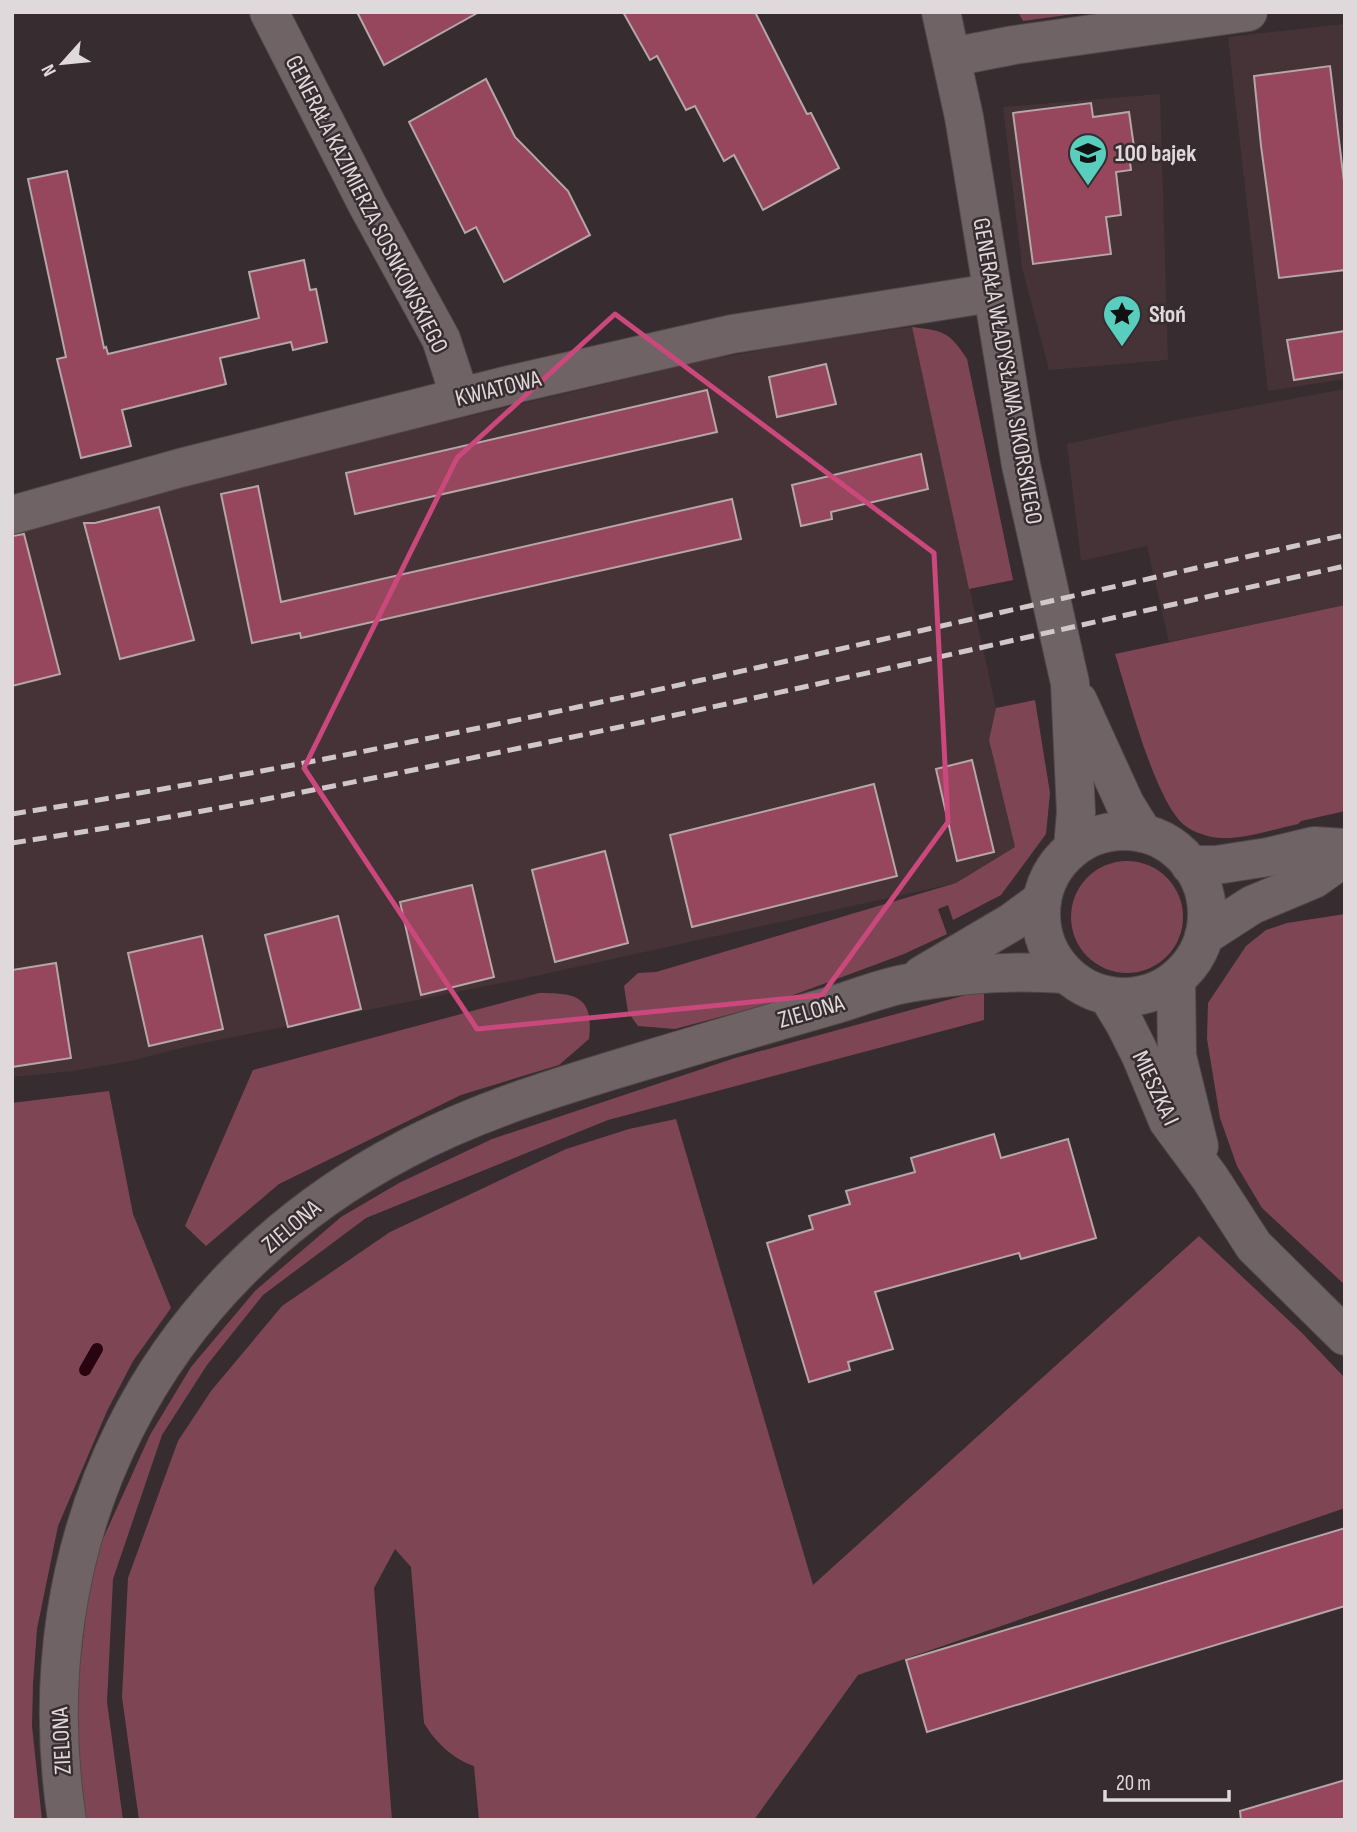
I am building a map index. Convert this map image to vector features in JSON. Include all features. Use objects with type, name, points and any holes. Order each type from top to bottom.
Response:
[{"type":"main road","name":"GENERAŁA KAZIMIERZA SOSNKOWSKIEGO","points":[[269,12],[368,206],[441,339],[460,397]]},
{"type":"main road","name":"GENERAŁA WŁADYSŁAWA SIKORSKIEGO","points":[[941,12],[964,117],[1021,465],[1070,683],[1076,812],[1073,848]]},
{"type":"main road","points":[[952,57],[1014,45],[1248,12]]},
{"type":"main road","name":"KWIATOWA","points":[[12,515],[180,468],[460,397],[732,334],[991,293]]},
{"type":"main road","name":"GENERAŁA WŁADYSŁAWA SIKORSKIEGO","points":[[1070,683],[1125,804],[1143,833]]},
{"type":"main road","points":[[1113,832],[1143,833],[1169,845],[1190,865],[1203,891],[1206,906],[1204,936],[1193,960],[1176,979],[1155,992],[1144,995],[1120,998],[1108,996],[1089,990],[1066,974],[1046,945],[1041,923],[1042,900],[1049,876],[1073,848],[1099,835],[1113,832]]},
{"type":"main road","points":[[1190,865],[1268,858],[1314,846],[1345,848]]},
{"type":"main road","points":[[1204,936],[1252,905],[1314,878],[1345,857]]},
{"type":"main road","name":"ZIELONA","points":[[906,984],[1001,930],[1042,900]]},
{"type":"main road","name":"ZIELONA","points":[[67,1820],[59,1750],[60,1663],[70,1588],[86,1527],[116,1449],[141,1399],[185,1332],[230,1280],[269,1242],[318,1202],[379,1163],[463,1121],[578,1081],[906,984],[1027,971],[1066,974]]},
{"type":"main road","name":"MIESZKA I","points":[[1176,979],[1177,1056],[1193,1126],[1210,1178]]},
{"type":"main road","name":"MIESZKA I","points":[[1108,996],[1141,1056],[1168,1121],[1210,1178],[1254,1246],[1345,1336]]},
{"type":"highlighted area","points":[[615,314],[934,553],[948,822],[822,995],[477,1029],[304,768],[457,458]]},
{"type":"shaded area","points":[[1018,12],[1073,12],[1074,14],[1023,21]]},
{"type":"shaded area","points":[[1345,24],[1345,379],[1268,391],[1228,37]]},
{"type":"shaded area","name":"100 bajek","points":[[1160,94],[1168,360],[1049,370],[1022,267],[1003,107]]},
{"type":"shaded area","points":[[912,327],[996,708],[989,740],[1015,847],[956,883],[536,976],[189,1046],[131,1061],[73,1071],[12,1077],[12,530],[351,444],[707,360],[820,339]]},
{"type":"shaded area","points":[[912,327],[945,334],[967,359],[1013,580],[969,589]]},
{"type":"shaded area","points":[[1345,389],[1345,605],[1169,642],[1147,546],[1081,561],[1067,444],[1172,421]]},
{"type":"shaded area","points":[[1345,605],[1345,811],[1267,832],[1232,838],[1208,836],[1183,824],[1172,811],[1152,769],[1115,654]]},
{"type":"shaded area","points":[[1035,700],[1050,793],[1046,834],[1001,895],[953,920],[948,905],[938,909],[947,934],[904,954],[772,1003],[675,1029],[638,1026],[628,1012],[624,986],[638,973],[656,972],[956,883],[1015,847],[989,740],[996,708]]},
{"type":"shaded area","points":[[1127,861],[1149,865],[1167,877],[1179,895],[1183,917],[1179,939],[1167,957],[1149,969],[1127,973],[1105,969],[1087,957],[1075,939],[1071,917],[1075,895],[1087,877],[1105,865]]},
{"type":"shaded area","points":[[1345,914],[1345,1285],[1262,1208],[1237,1166],[1220,1118],[1207,1039],[1208,1003],[1246,946],[1266,930],[1287,923]]},
{"type":"shaded area","points":[[984,990],[984,1020],[608,1120],[366,1218],[263,1295],[207,1365],[162,1435],[113,1579],[107,1702],[123,1820],[86,1820],[74,1716],[92,1563],[150,1435],[191,1367],[255,1291],[341,1217],[399,1183],[492,1139],[735,1058]]},
{"type":"shaded area","points":[[539,993],[572,996],[580,1000],[589,1014],[589,1039],[559,1065],[461,1095],[279,1184],[206,1246],[185,1226],[253,1070]]},
{"type":"shaded area","points":[[109,1091],[133,1214],[171,1308],[133,1361],[107,1411],[58,1526],[37,1629],[33,1684],[32,1726],[42,1820],[12,1820],[12,1103]]},
{"type":"shaded area","points":[[676,1119],[813,1585],[1199,1236],[1301,1332],[1345,1378],[1345,1508],[858,1675],[754,1820],[479,1820],[474,1766],[445,1749],[424,1723],[411,1567],[395,1549],[374,1588],[392,1820],[139,1820],[122,1697],[128,1578],[178,1441],[211,1391],[282,1306],[390,1232],[566,1149],[629,1129]]},
{"type":"building","points":[[357,12],[479,12],[384,65]]},
{"type":"building","points":[[623,12],[755,12],[807,114],[811,113],[839,168],[763,210],[734,155],[724,161],[695,106],[686,110],[657,56],[650,60]]},
{"type":"building","points":[[1330,66],[1345,190],[1345,270],[1279,278],[1254,76]]},
{"type":"building","points":[[486,79],[515,137],[568,191],[590,235],[504,282],[476,227],[465,233],[409,122]]},
{"type":"building","points":[[1091,103],[1093,117],[1129,112],[1135,154],[1129,155],[1131,170],[1116,172],[1121,215],[1106,217],[1111,254],[1033,264],[1013,113]]},
{"type":"building","points":[[67,171],[104,348],[106,347],[108,354],[259,318],[249,272],[304,260],[310,290],[316,289],[327,342],[293,350],[291,342],[220,358],[226,384],[122,410],[131,446],[81,458],[57,359],[66,357],[28,179]]},
{"type":"building","points":[[1345,331],[1345,372],[1294,380],[1287,340]]},
{"type":"building","points":[[826,364],[836,404],[777,417],[769,377]]},
{"type":"building","points":[[707,390],[717,432],[355,514],[346,473]]},
{"type":"building","points":[[921,454],[928,489],[831,512],[832,519],[801,526],[792,485]]},
{"type":"building","points":[[258,486],[281,602],[732,499],[741,539],[301,638],[300,633],[252,643],[221,494]]},
{"type":"building","points":[[159,507],[194,640],[120,659],[84,523],[95,523]]},
{"type":"building","points":[[24,534],[60,674],[12,686],[12,536]]},
{"type":"building","points":[[972,760],[994,852],[957,861],[936,769]]},
{"type":"building","points":[[874,784],[897,876],[692,927],[670,835]]},
{"type":"building","points":[[605,851],[628,943],[555,962],[532,870]]},
{"type":"building","points":[[472,885],[494,977],[421,995],[400,902]]},
{"type":"building","points":[[338,916],[361,1009],[288,1027],[265,935]]},
{"type":"building","points":[[202,936],[223,1029],[149,1046],[128,953]]},
{"type":"building","points":[[56,963],[71,1058],[12,1067],[12,970]]},
{"type":"building","points":[[994,1134],[1001,1158],[1068,1139],[1096,1238],[1021,1259],[1019,1253],[875,1292],[893,1349],[848,1362],[850,1370],[809,1382],[767,1243],[813,1229],[809,1216],[850,1204],[846,1191],[915,1172],[911,1158]]},
{"type":"building","points":[[1345,1528],[1345,1606],[927,1732],[906,1660]]},
{"type":"building","points":[[1345,1780],[1345,1820],[1241,1820],[1240,1811]]},
{"type":"waterway","points":[[85,1370],[97,1349]]},
{"type":"railway","points":[[12,814],[180,786],[514,721],[1345,535]]},
{"type":"railway","points":[[12,843],[220,808],[495,753],[1345,566]]},
{"type":"place","name":"100 bajek","points":[[1088,187]]},
{"type":"place","name":"Słoń","points":[[1122,348]]}]
